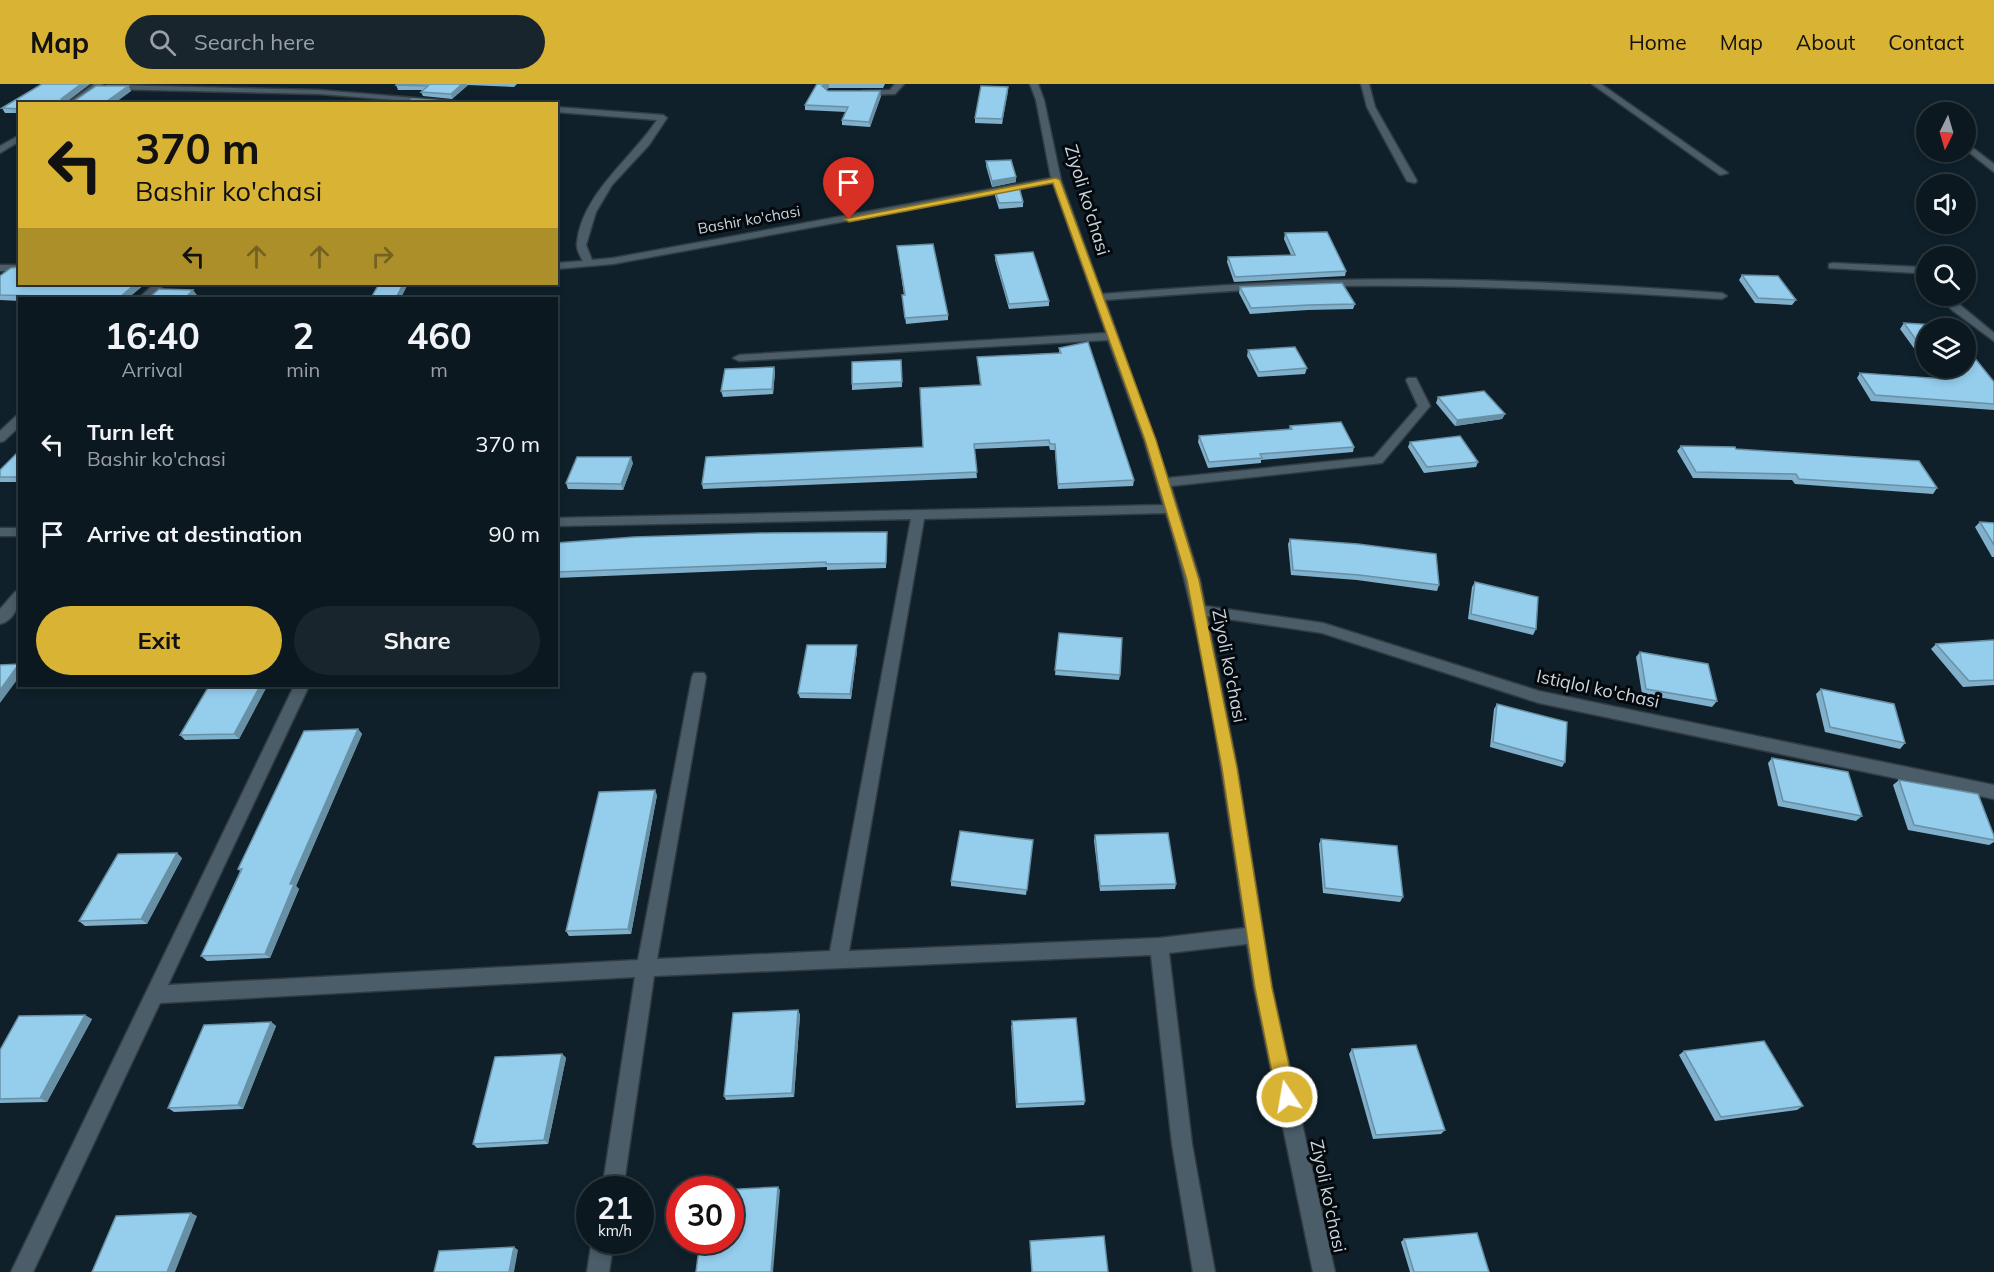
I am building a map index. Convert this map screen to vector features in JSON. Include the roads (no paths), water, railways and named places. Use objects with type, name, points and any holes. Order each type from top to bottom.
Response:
[{"type":"street","points":[[849,93],[892,92],[900,84]]},
{"type":"street","name":"Ziyoli ko'chasi","points":[[1034,84],[1040,100],[1056,180],[1163,483],[1193,580],[1229,768],[1263,988],[1324,1272]]},
{"type":"street","points":[[1365,84],[1371,107],[1412,181]]},
{"type":"street","points":[[1596,84],[1723,173]]},
{"type":"street","points":[[73,102],[98,85],[361,94],[460,102]]},
{"type":"street","points":[[353,102],[361,94]]},
{"type":"street","points":[[558,109],[663,117],[646,143],[608,184],[591,212],[581,246],[589,264]]},
{"type":"street","points":[[0,150],[18,138]]},
{"type":"street","points":[[1976,154],[1994,169]]},
{"type":"street","name":"Bashir ko'chasi","points":[[558,267],[589,264],[1056,180]]},
{"type":"street","points":[[1833,266],[1916,270]]},
{"type":"street","points":[[0,267],[18,268]]},
{"type":"street","points":[[1098,297],[1280,285],[1398,283],[1562,285],[1722,296]]},
{"type":"street","points":[[145,297],[159,285]]},
{"type":"street","points":[[1954,306],[1994,338]]},
{"type":"street","points":[[739,358],[1112,336]]},
{"type":"street","points":[[1163,483],[1378,460],[1424,406],[1412,380]]},
{"type":"street","points":[[0,438],[18,421]]},
{"type":"street","points":[[558,522],[1171,509]]},
{"type":"street","points":[[838,960],[918,515]]},
{"type":"street","points":[[0,532],[18,532]]},
{"type":"street","points":[[0,619],[18,597]]},
{"type":"street","name":"Istiqlol ko'chasi","points":[[1199,610],[1323,628],[1539,697],[1994,792]]},
{"type":"street","points":[[614,1176],[646,968],[699,677]]},
{"type":"street","points":[[22,1272],[301,687]]},
{"type":"street","points":[[156,994],[646,968],[1159,946],[1254,935]]},
{"type":"street","points":[[1159,946],[1182,1144],[1204,1272]]},
{"type":"street","points":[[598,1272],[601,1254]]}]
